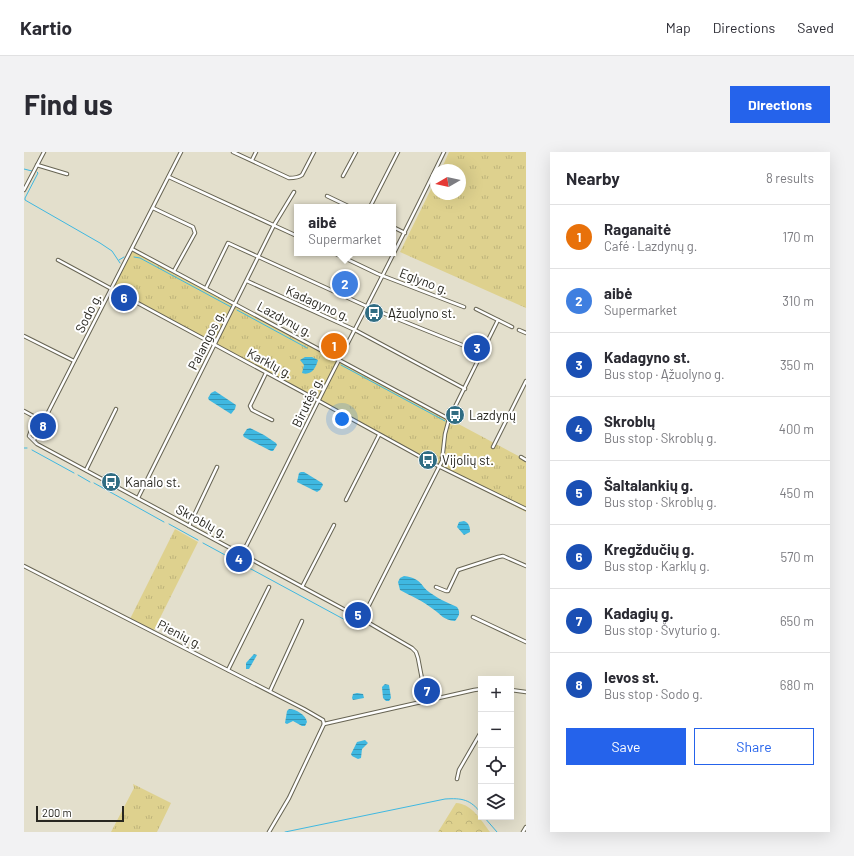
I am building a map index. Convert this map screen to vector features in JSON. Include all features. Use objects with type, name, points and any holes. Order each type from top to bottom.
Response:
[{"type":"street","points":[[24,190],[44,152]]},
{"type":"street","name":"Sodo g.","points":[[34,440],[181,152]]},
{"type":"street","points":[[233,152],[289,178],[299,177],[306,168],[314,152]]},
{"type":"street","points":[[252,161],[256,152]]},
{"type":"street","points":[[343,176],[356,152]]},
{"type":"street","points":[[372,204],[398,152]]},
{"type":"street","name":"Birutės g.","points":[[396,249],[444,152]]},
{"type":"street","points":[[37,165],[67,174]]},
{"type":"street","points":[[169,177],[294,235]]},
{"type":"street","name":"Palangos g.","points":[[138,498],[236,304],[274,225],[294,192]]},
{"type":"street","points":[[327,196],[344,204]]},
{"type":"street","points":[[153,208],[193,227],[195,230],[195,233],[174,271]]},
{"type":"street","points":[[396,228],[405,233]]},
{"type":"street","points":[[206,288],[228,243],[368,307],[482,353]]},
{"type":"street","name":"Lazdynų g.","points":[[132,249],[449,419]]},
{"type":"street","name":"Eglyno g.","points":[[341,256],[382,275],[464,307]]},
{"type":"street","name":"Birutės g.","points":[[242,554],[392,256]]},
{"type":"street","name":"Karklų g.","points":[[58,260],[439,467],[526,509]]},
{"type":"street","name":"Kadagyno g.","points":[[247,281],[355,330],[465,389]]},
{"type":"street","points":[[476,308],[512,327]]},
{"type":"street","points":[[362,619],[442,461],[445,434],[449,419],[498,320]]},
{"type":"street","points":[[519,330],[526,333]]},
{"type":"street","points":[[24,336],[74,361]]},
{"type":"street","points":[[266,373],[250,406],[252,410],[272,420]]},
{"type":"street","points":[[493,447],[525,386],[526,381]]},
{"type":"street","points":[[86,470],[116,410]]},
{"type":"street","points":[[24,411],[35,417],[30,436],[30,438],[34,440]]},
{"type":"street","points":[[346,500],[379,435]]},
{"type":"street","name":"Skroblų g.","points":[[34,440],[37,444],[362,619],[412,648],[416,652],[418,658],[426,700]]},
{"type":"street","points":[[521,457],[526,460]]},
{"type":"street","points":[[189,526],[217,467]]},
{"type":"street","points":[[302,587],[334,525]]},
{"type":"street","points":[[436,587],[448,591],[458,570],[498,557],[503,556],[526,566]]},
{"type":"street","name":"Pienių g.","points":[[24,566],[304,708],[323,720],[324,724]]},
{"type":"street","points":[[228,670],[269,587]]},
{"type":"street","points":[[473,617],[526,642]]},
{"type":"street","points":[[270,691],[302,621]]},
{"type":"street","points":[[269,832],[289,798],[324,724],[478,689]]},
{"type":"street","points":[[514,690],[526,691]]},
{"type":"street","points":[[457,779],[459,770],[478,737]]},
{"type":"street","points":[[523,832],[526,827]]},
{"type":"green space","points":[[449,152],[526,152],[526,308],[400,252],[430,191],[430,200],[466,200],[466,164],[444,164]]},
{"type":"green space","points":[[132,249],[526,460],[526,512],[448,472],[112,289]]},
{"type":"green space","points":[[175,529],[198,542],[154,630],[130,619]]},
{"type":"green space","points":[[133,784],[171,803],[157,832],[111,832],[134,788]]},
{"type":"green space","points":[[456,803],[467,806],[471,809],[478,816],[478,820],[481,820],[490,832],[438,832]]},
{"type":"water","points":[[305,357],[312,357],[318,360],[316,366],[310,372],[305,374],[302,373],[304,365],[300,360]]},
{"type":"water","points":[[215,391],[236,405],[231,414],[209,400],[208,398],[211,393]]},
{"type":"water","points":[[250,428],[276,443],[277,445],[273,451],[244,437],[243,435],[247,429]]},
{"type":"water","points":[[304,472],[322,483],[323,485],[320,490],[317,492],[297,482],[299,473]]},
{"type":"water","points":[[464,521],[469,525],[470,532],[464,535],[457,527],[459,522]]},
{"type":"water","points":[[404,576],[415,579],[441,600],[457,607],[459,611],[458,618],[455,621],[445,618],[425,604],[400,590],[398,582],[400,578]]},
{"type":"water","points":[[254,654],[257,655],[249,669],[246,669],[246,663]]},
{"type":"water","points":[[385,684],[389,685],[391,698],[389,701],[386,701],[383,698],[382,687]]},
{"type":"water","points":[[353,694],[363,694],[364,698],[353,700]]},
{"type":"water","points":[[289,709],[298,711],[303,715],[307,722],[305,726],[293,721],[287,724],[285,723],[287,711]]},
{"type":"water","points":[[365,740],[368,743],[362,749],[361,758],[358,759],[352,756],[351,754],[357,742]]},
{"type":"waterway","points":[[24,169],[32,171]]},
{"type":"waterway","points":[[37,172],[38,173],[25,200],[100,243],[112,251],[120,263]]},
{"type":"waterway","points":[[119,260],[124,257]]},
{"type":"waterway","points":[[134,257],[140,258],[231,307]]},
{"type":"waterway","points":[[237,310],[307,348]]},
{"type":"waterway","points":[[341,365],[445,421]]},
{"type":"waterway","points":[[32,450],[74,473]]},
{"type":"waterway","points":[[78,475],[90,482]]},
{"type":"waterway","points":[[94,483],[164,522]]},
{"type":"waterway","points":[[169,524],[198,540]]},
{"type":"waterway","points":[[203,543],[360,628]]},
{"type":"waterway","points":[[285,832],[445,799],[465,800],[478,809]]},
{"type":"waterway","points":[[487,820],[497,832]]},
{"type":"place","name":"aibė","points":[[345,284]]},
{"type":"place","name":"Kregždučių g.","points":[[124,298]]},
{"type":"place","name":"Ąžuolyno st.","points":[[374,313]]},
{"type":"place","name":"Raganaitė","points":[[334,346]]},
{"type":"place","name":"Kadagyno st.","points":[[477,348]]},
{"type":"place","name":"Lazdynų","points":[[455,415]]},
{"type":"place","name":"Ievos st.","points":[[43,426]]},
{"type":"place","name":"Vijolių st.","points":[[428,460]]},
{"type":"place","name":"Kanalo st.","points":[[111,482]]},
{"type":"place","name":"Skroblų","points":[[239,559]]},
{"type":"place","name":"Šaltalankių g.","points":[[358,615]]},
{"type":"place","name":"Kadagių g.","points":[[427,691]]}]
